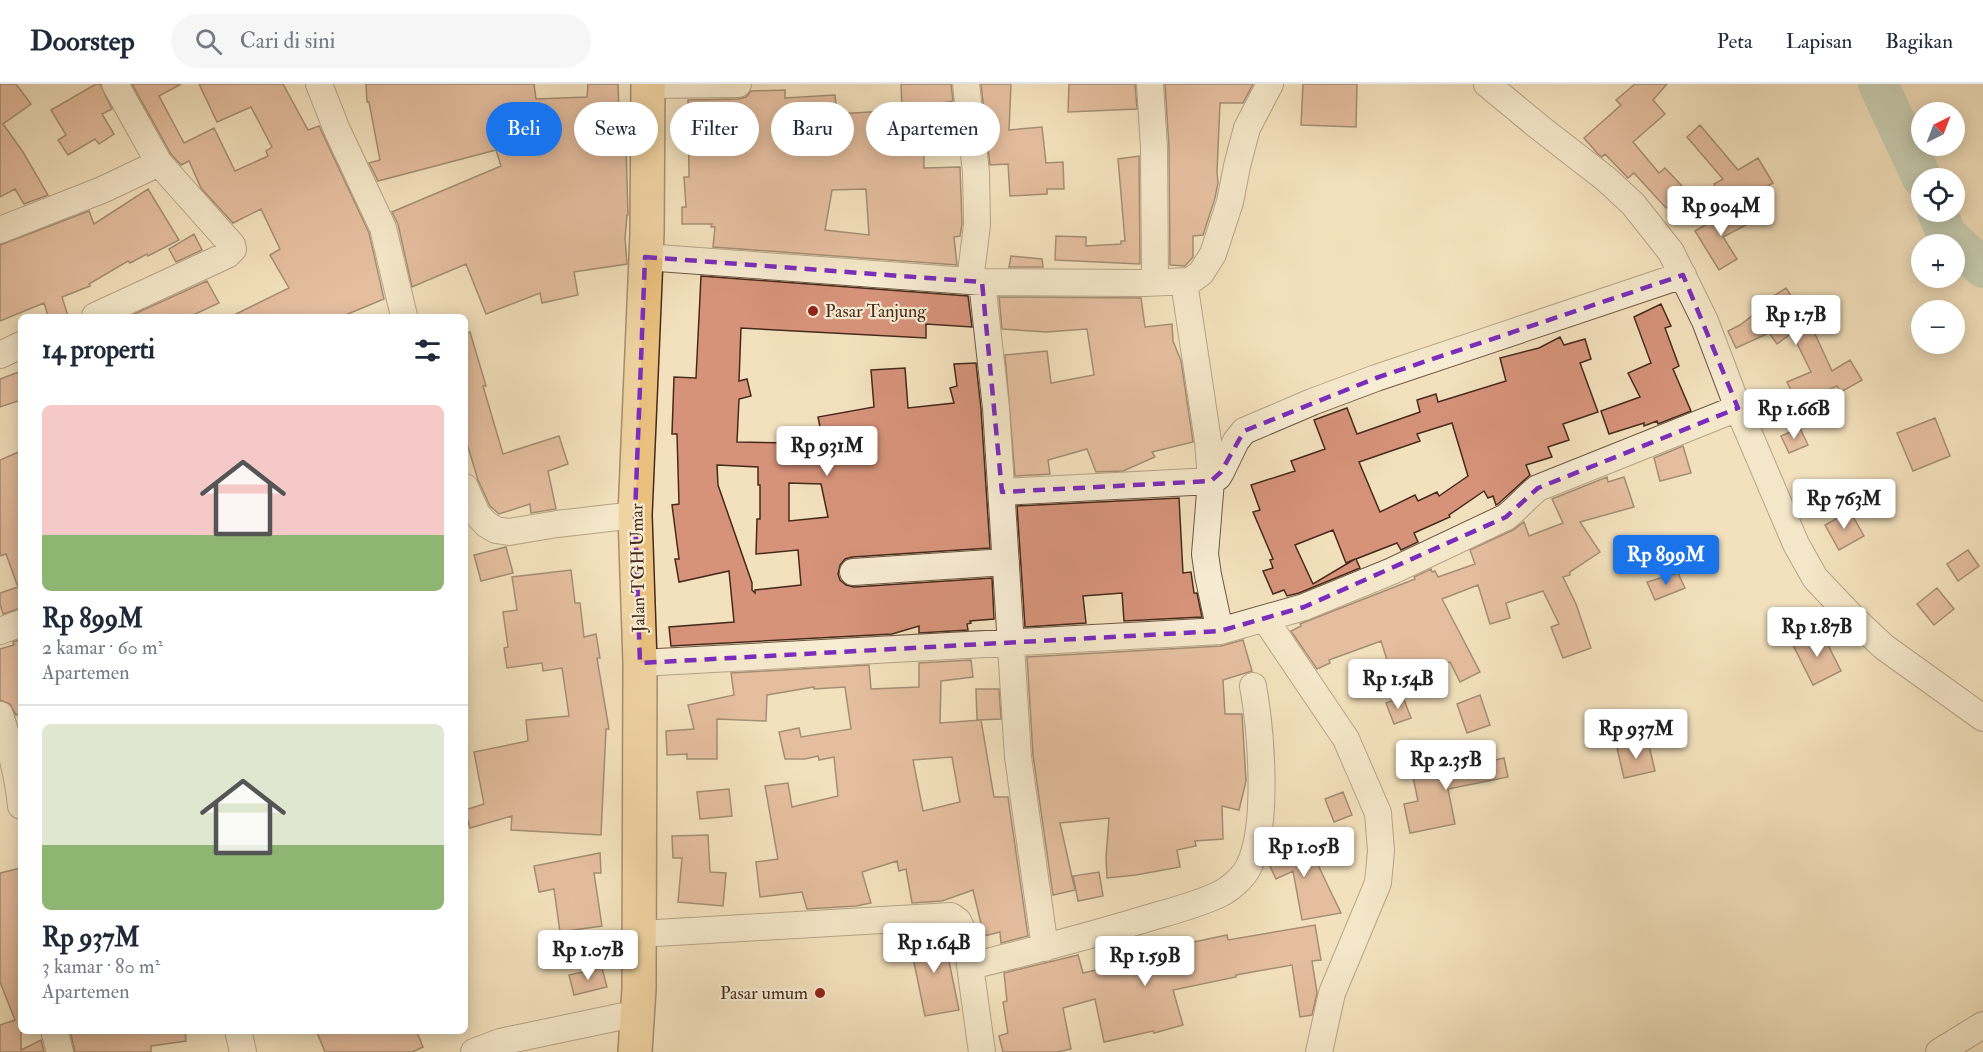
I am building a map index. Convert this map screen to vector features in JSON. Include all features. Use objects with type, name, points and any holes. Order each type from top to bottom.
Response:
[{"type":"main road","name":"Jalan TGH Umar","points":[[635,1052],[638,1013],[640,663],[635,515],[647,234],[648,85]]},
{"type":"street","points":[[99,314],[227,255],[233,249],[232,245],[159,164],[115,84]]},
{"type":"street","points":[[319,84],[337,130],[383,228],[404,314]]},
{"type":"street","points":[[648,85],[738,84]]},
{"type":"street","points":[[966,84],[976,172],[976,282],[996,408],[1018,757],[1045,948]]},
{"type":"street","points":[[1150,84],[1155,171],[1155,282]]},
{"type":"street","points":[[645,257],[976,282],[1184,282],[1195,279],[1213,254],[1230,202],[1247,128],[1270,84]]},
{"type":"street","points":[[1487,84],[1539,128],[1606,179],[1633,204],[1671,252],[1705,321],[1738,408],[1796,544],[1815,578],[1845,611],[1884,647],[1983,718]]},
{"type":"street","points":[[0,230],[102,190],[159,164]]},
{"type":"street","points":[[1002,492],[1211,480],[1218,477],[1236,441],[1244,431],[1376,378],[1683,275]]},
{"type":"street","points":[[1184,282],[1208,441],[1211,480],[1205,554],[1208,575],[1243,625],[1346,739],[1378,813],[1381,851],[1378,883],[1332,993],[1318,1052]]},
{"type":"street","points":[[0,355],[18,346]]},
{"type":"street","points":[[640,663],[1011,643],[1243,625],[1304,608],[1392,571],[1496,522],[1516,509],[1527,496],[1538,488],[1738,408]]},
{"type":"street","points":[[468,494],[477,514],[486,525],[496,530],[509,532],[635,515]]},
{"type":"street","points":[[853,572],[1006,562]]},
{"type":"street","points":[[0,631],[18,624]]},
{"type":"street","points":[[971,966],[1045,948],[1197,903],[1222,893],[1236,882],[1248,868],[1258,842],[1261,786],[1259,720],[1253,686]]},
{"type":"street","points":[[0,716],[16,744],[18,771]]},
{"type":"street","points":[[639,934],[951,916],[963,928],[971,966],[982,1052]]},
{"type":"street","points":[[474,1052],[500,1042],[638,1013]]},
{"type":"street","points":[[1939,1052],[1983,1025]]},
{"type":"street","points":[[55,1034],[60,1052]]},
{"type":"street","points":[[239,1034],[243,1052]]},
{"type":"highlighted area","points":[[645,257],[982,282],[1002,492],[1211,481],[1221,472],[1244,431],[1376,378],[1683,275],[1738,408],[1538,488],[1506,517],[1304,607],[1220,631],[640,663],[635,515]]},
{"type":"building","points":[[0,84],[16,84],[31,104],[3,124],[23,152],[48,195],[24,204],[15,189],[0,197]]},
{"type":"building","points":[[96,84],[100,84],[112,109],[102,114],[114,134],[99,144],[95,139],[68,155],[58,140],[66,135],[51,110]]},
{"type":"building","points":[[132,84],[181,84],[159,96],[184,143],[214,128],[235,171],[268,156],[266,151],[272,147],[251,107],[217,122],[199,84],[283,84],[308,130],[319,126],[369,233],[384,299],[348,314],[236,314],[289,288],[270,255],[280,249],[261,209],[233,223],[201,188],[189,161],[181,165],[171,154]]},
{"type":"building","points":[[366,84],[534,84],[536,99],[587,97],[588,84],[618,84],[619,102],[574,102],[574,156],[626,156],[628,215],[625,238],[627,264],[574,272],[578,295],[542,303],[540,293],[486,314],[466,264],[412,287],[398,224],[392,212],[501,166],[498,156],[562,156],[562,102],[486,102],[486,153],[378,181],[369,163],[380,160],[369,102],[367,102]]},
{"type":"building","points":[[901,84],[951,84],[953,101],[902,102]]},
{"type":"building","points":[[981,84],[1011,84],[1009,130],[1042,127],[1046,163],[1063,162],[1064,189],[1047,189],[1047,194],[1010,196],[1008,164],[990,165],[989,156],[1000,156],[1000,102],[983,102]]},
{"type":"building","points":[[1069,84],[1135,84],[1137,109],[1068,112]]},
{"type":"building","points":[[1165,84],[1253,84],[1243,103],[1220,103],[1218,183],[1215,198],[1203,235],[1193,236],[1193,257],[1185,266],[1170,265],[1169,147]]},
{"type":"building","points":[[1303,84],[1357,84],[1356,127],[1301,125]]},
{"type":"building","points":[[1635,84],[1667,84],[1653,100],[1665,114],[1633,142],[1659,173],[1665,168],[1684,188],[1666,208],[1634,173],[1628,178],[1605,154],[1602,157],[1598,154],[1584,138],[1621,105],[1616,100]]},
{"type":"building","points":[[785,90],[785,98],[835,95],[836,102],[771,102],[771,156],[854,156],[854,113],[866,112],[866,156],[924,156],[924,168],[960,167],[962,224],[960,236],[954,237],[957,265],[713,247],[715,227],[711,227],[712,224],[682,224],[682,207],[686,207],[684,177],[689,177],[689,156],[759,156],[759,102],[688,102],[688,100],[738,99],[746,97],[751,91]],"holes":[[[866,189],[869,235],[825,230],[832,190]]]},
{"type":"building","points":[[1700,125],[1738,170],[1758,158],[1773,183],[1728,209],[1714,184],[1723,179],[1687,137]]},
{"type":"building","points":[[1139,156],[1140,264],[1055,260],[1056,236],[1086,237],[1086,246],[1121,244],[1121,241],[1125,241],[1118,159]]},
{"type":"building","points":[[148,189],[179,240],[148,256],[147,254],[130,263],[128,261],[89,284],[90,286],[62,297],[67,314],[47,314],[44,303],[0,321],[0,245],[89,211],[94,224]]},
{"type":"building","points":[[1736,207],[1746,225],[1723,237],[1737,259],[1719,270],[1695,231]]},
{"type":"building","points":[[194,234],[202,250],[176,262],[169,249]]},
{"type":"building","points":[[1011,256],[1042,259],[1043,267],[1009,267]]},
{"type":"building","points":[[701,276],[968,296],[972,327],[926,324],[926,338],[741,328],[739,381],[747,379],[751,396],[739,399],[737,442],[793,443],[793,433],[821,432],[818,417],[874,407],[871,370],[905,368],[908,408],[954,403],[950,388],[957,386],[954,364],[976,363],[990,548],[852,557],[845,559],[840,565],[838,574],[840,580],[846,585],[854,587],[992,578],[994,619],[970,621],[971,623],[967,624],[968,630],[919,633],[919,626],[892,634],[671,646],[669,627],[734,622],[729,571],[679,582],[675,559],[679,559],[672,505],[679,504],[677,434],[672,434],[674,377],[696,378]],"holes":[[[717,465],[758,467],[760,519],[757,519],[756,554],[798,550],[801,585],[755,590],[755,593],[752,590],[752,583],[718,485]],[[789,483],[821,484],[828,517],[789,521]]]},
{"type":"building","points":[[207,281],[219,303],[195,314],[134,314]]},
{"type":"building","points":[[1786,288],[1816,336],[1832,371],[1850,360],[1862,380],[1841,392],[1837,386],[1797,403],[1787,382],[1811,372],[1792,333],[1777,344],[1769,333],[1736,348],[1728,331],[1740,325],[1771,301],[1769,299]]},
{"type":"building","points":[[999,297],[1141,298],[1145,327],[1172,324],[1173,341],[1181,361],[1193,442],[1152,452],[1155,457],[1123,471],[1096,472],[1087,449],[1048,460],[1050,474],[1015,476],[1005,355],[1047,351],[1051,383],[1094,375],[1087,329],[1046,332],[1002,329]]},
{"type":"building","points":[[1661,304],[1671,326],[1665,328],[1679,366],[1673,369],[1691,411],[1658,424],[1657,421],[1644,426],[1644,423],[1609,434],[1601,411],[1640,397],[1628,373],[1651,363],[1634,317]]},
{"type":"building","points":[[468,332],[470,332],[486,386],[483,386],[503,454],[559,436],[568,464],[548,471],[556,509],[531,513],[530,504],[499,514],[490,506],[478,480],[468,447]]},
{"type":"building","points":[[1560,337],[1564,345],[1585,339],[1591,359],[1580,363],[1598,412],[1563,424],[1569,440],[1548,447],[1552,457],[1526,465],[1530,475],[1496,505],[1493,496],[1488,498],[1484,491],[1449,515],[1450,517],[1414,533],[1418,542],[1401,550],[1397,543],[1356,559],[1360,568],[1299,593],[1287,596],[1284,590],[1273,594],[1263,571],[1273,568],[1270,560],[1273,559],[1253,512],[1260,510],[1251,485],[1295,471],[1291,461],[1325,449],[1314,420],[1347,408],[1357,434],[1420,412],[1417,400],[1436,394],[1438,402],[1506,381],[1500,358],[1539,348]],"holes":[[[1452,423],[1468,476],[1439,496],[1437,492],[1418,501],[1415,495],[1380,512],[1359,462],[1420,441],[1417,434]],[[1333,530],[1346,563],[1355,559],[1313,584],[1295,545]]]},
{"type":"building","points":[[18,372],[18,401],[0,407],[0,379]]},
{"type":"building","points":[[1935,418],[1950,456],[1913,471],[1897,433]]},
{"type":"building","points":[[1800,428],[1808,445],[1789,453],[1781,436]]},
{"type":"building","points":[[1683,446],[1691,473],[1660,481],[1654,458]]},
{"type":"building","points":[[18,452],[18,587],[6,554],[0,556],[0,460]]},
{"type":"building","points":[[1607,477],[1608,482],[1624,477],[1634,507],[1580,522],[1600,552],[1570,572],[1570,575],[1563,577],[1576,604],[1591,648],[1563,658],[1551,627],[1559,624],[1543,591],[1506,603],[1510,618],[1490,624],[1478,585],[1442,599],[1480,672],[1460,682],[1450,662],[1413,671],[1415,678],[1395,685],[1381,641],[1329,660],[1330,663],[1317,669],[1291,631],[1301,626],[1300,624],[1415,579],[1414,577],[1431,569],[1438,577],[1475,564],[1470,550],[1513,530],[1524,522],[1529,536],[1563,523],[1552,499]]},
{"type":"building","points":[[1179,498],[1183,573],[1191,572],[1194,593],[1197,593],[1202,617],[1124,621],[1122,593],[1083,596],[1086,623],[1025,627],[1017,506]]},
{"type":"building","points":[[1850,511],[1864,536],[1839,550],[1825,525]]},
{"type":"building","points":[[506,547],[513,573],[481,581],[474,555]]},
{"type":"building","points":[[1968,550],[1979,566],[1958,581],[1947,564]]},
{"type":"building","points":[[571,570],[575,603],[580,603],[584,637],[596,634],[600,658],[597,658],[609,729],[606,729],[601,835],[511,830],[512,816],[470,828],[468,809],[484,804],[474,752],[528,741],[526,720],[569,716],[562,668],[543,671],[542,663],[507,668],[504,648],[508,647],[503,612],[517,610],[512,577]]},
{"type":"building","points":[[1678,573],[1685,588],[1655,600],[1647,582]]},
{"type":"building","points":[[18,587],[18,609],[3,614],[0,593]]},
{"type":"building","points":[[1937,588],[1954,609],[1934,625],[1917,604]]},
{"type":"building","points":[[1821,631],[1841,671],[1813,685],[1793,645]]},
{"type":"building","points":[[18,640],[18,714],[16,715],[10,704],[0,700],[0,649],[14,645],[13,642]]},
{"type":"building","points":[[1243,640],[1252,671],[1223,680],[1225,714],[1242,714],[1246,781],[1239,810],[1222,806],[1223,839],[1195,841],[1196,846],[1177,850],[1180,867],[1107,878],[1109,818],[1060,823],[1075,890],[1053,895],[1033,755],[1027,657],[1221,646]]},
{"type":"building","points":[[971,660],[973,677],[941,681],[940,723],[981,720],[994,797],[1008,797],[1028,936],[1001,943],[1000,932],[984,936],[973,890],[942,901],[912,903],[906,869],[899,871],[897,861],[862,872],[871,903],[807,909],[802,892],[760,897],[756,862],[778,859],[765,786],[788,783],[792,807],[838,796],[834,757],[819,760],[818,756],[805,759],[785,759],[779,732],[799,728],[801,737],[851,729],[845,687],[814,689],[814,687],[767,695],[766,721],[717,719],[717,759],[687,759],[687,754],[667,755],[666,731],[694,729],[688,705],[734,695],[731,673],[869,665],[871,689],[919,687],[919,663]],"holes":[[[952,757],[960,802],[923,811],[913,760]]]},
{"type":"building","points":[[976,689],[999,689],[1001,719],[977,720]]},
{"type":"building","points":[[1480,695],[1490,725],[1467,733],[1457,704]]},
{"type":"building","points":[[1403,697],[1411,718],[1394,724],[1386,703]]},
{"type":"building","points":[[1648,741],[1655,771],[1624,778],[1617,748]]},
{"type":"building","points":[[1504,758],[1508,777],[1448,789],[1455,824],[1410,833],[1404,804],[1418,801],[1412,772],[1473,759],[1474,765]]},
{"type":"building","points":[[729,789],[732,816],[700,819],[697,792]]},
{"type":"building","points":[[1343,792],[1352,815],[1334,822],[1325,799]]},
{"type":"building","points":[[708,835],[710,872],[726,873],[723,906],[678,902],[682,858],[673,858],[672,836]]},
{"type":"building","points":[[1304,835],[1341,913],[1302,920],[1293,871],[1276,879],[1267,860],[1270,851]]},
{"type":"building","points":[[600,853],[601,873],[594,873],[602,926],[560,932],[554,889],[539,892],[534,866]]},
{"type":"building","points":[[18,869],[18,1034],[21,1034],[21,1050],[41,1040],[44,1052],[0,1052],[0,1025],[15,1020],[0,982],[0,873]]},
{"type":"building","points":[[1099,872],[1103,896],[1078,901],[1073,876]]},
{"type":"building","points":[[1315,925],[1321,960],[1312,961],[1317,993],[1312,1015],[1300,1017],[1292,965],[1173,990],[1183,1025],[1104,1042],[1095,999],[1063,1008],[1071,1049],[1057,1052],[1003,1052],[999,1036],[1008,1033],[1003,1002],[1007,1001],[1004,973],[1078,955],[1083,973],[1134,961],[1133,955],[1227,935],[1228,940]]},
{"type":"building","points":[[939,932],[940,937],[944,937],[959,1010],[925,1016],[910,943],[920,941],[918,933]]},
{"type":"building","points":[[602,968],[607,987],[574,995],[569,975]]},
{"type":"building","points":[[71,1034],[185,1034],[186,1041],[151,1046],[151,1052],[75,1052]]},
{"type":"building","points":[[318,1034],[418,1034],[423,1047],[412,1052],[325,1052]]},
{"type":"waterway","points":[[1878,84],[1917,168]]},
{"type":"waterway","points":[[1941,222],[1947,235],[1983,268]]},
{"type":"place","name":"Pasar Tanjung","points":[[813,311]]},
{"type":"place","name":"Pasar umum","points":[[820,993]]}]
